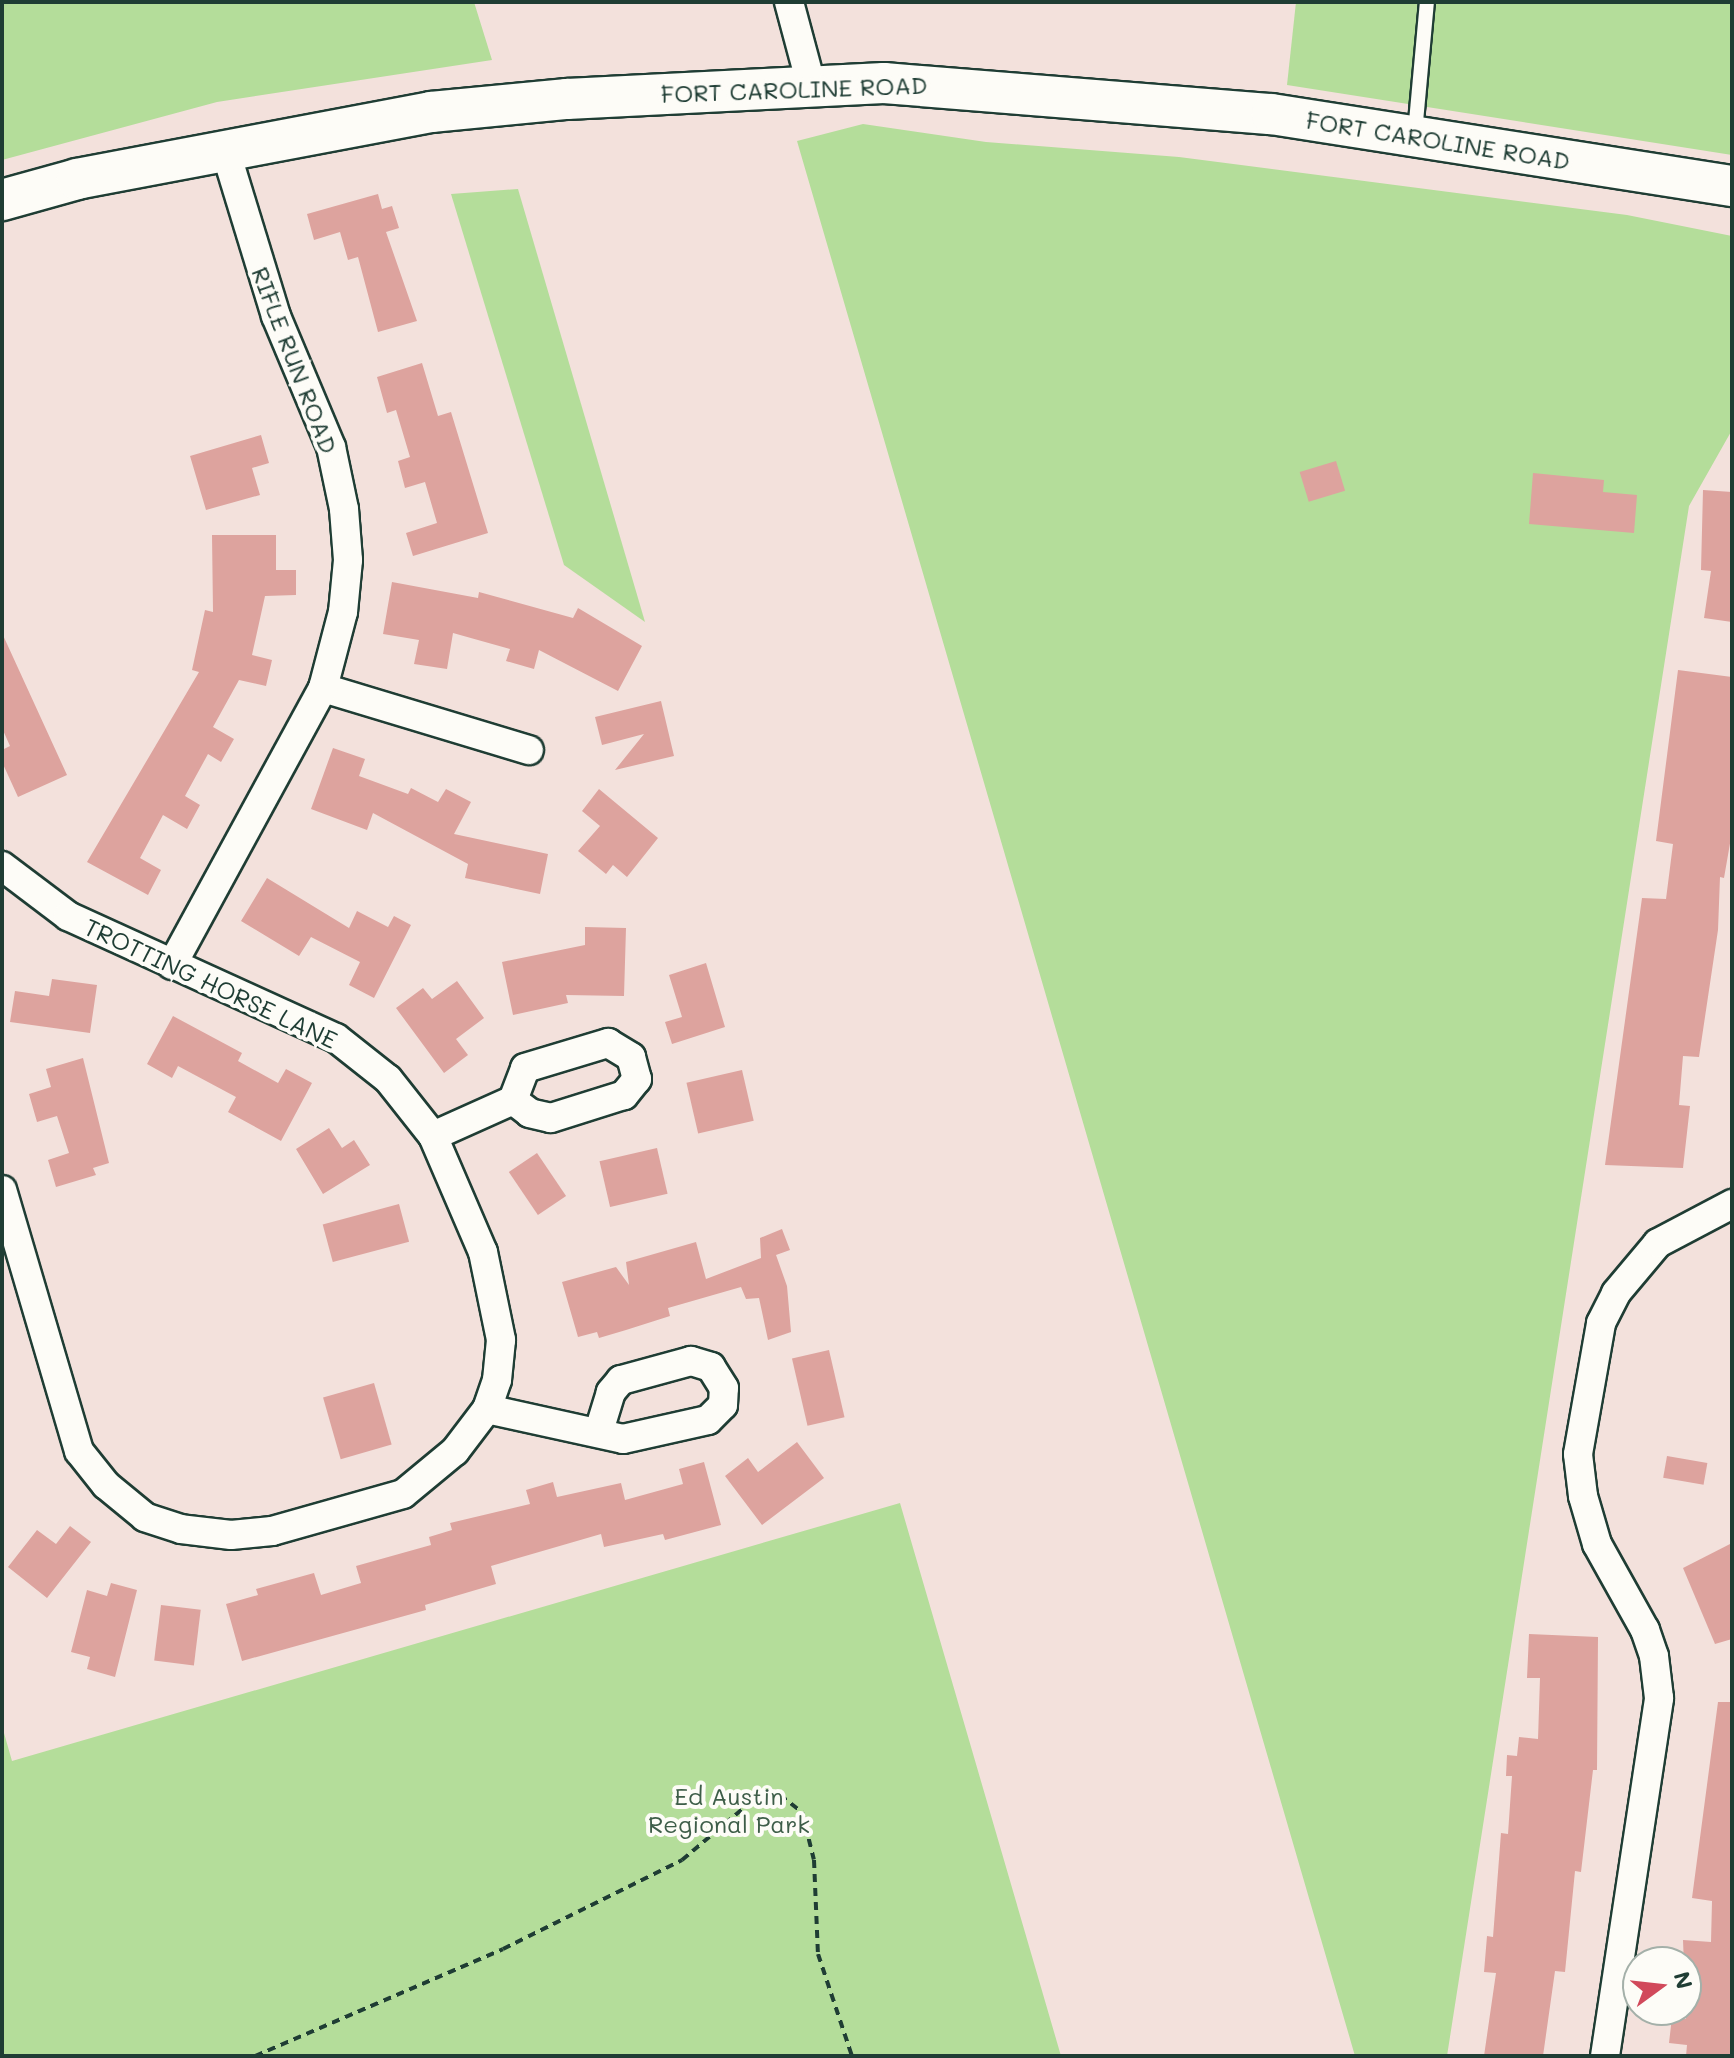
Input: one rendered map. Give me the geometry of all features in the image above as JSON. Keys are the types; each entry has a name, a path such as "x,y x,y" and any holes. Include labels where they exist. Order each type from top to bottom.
{"street":[{"path":"789,2 811,84"},
{"name":"FORT CAROLINE ROAD","path":"2,200 225,149 431,112 811,84 946,85 1272,114 1732,186"},
{"name":"RIFLE RUN ROAD","path":"172,965 323,688 343,612 348,560 344,509 331,447 276,316 225,149"},
{"path":"323,688 529,750"},
{"name":"TROTTING HORSE LANE","path":"5,879 68,916 336,1038 388,1079 433,1136 483,1252 496,1298 499,1367 487,1409"},
{"path":"433,1136 513,1100"},
{"path":"5,1199 79,1451 106,1485 145,1517 181,1529 231,1535 272,1531 403,1494 455,1451 487,1409 599,1431"},
{"path":"1605,2056 1659,1698 1654,1656 1645,1630 1597,1544 1583,1496 1578,1454 1601,1323 1616,1293 1658,1243 1732,1204"}],"lane":[{"path":"1415,136 1427,2"}],"path":[{"path":"255,2056 503,1949 682,1860 760,1794 780,1795 802,1812 814,1860 818,1954 852,2056"}],"green space":[{"path":"2,2 474,2 492,60 217,102 2,160"},
{"path":"1296,2 1732,2 1732,155 1287,85"},
{"path":"863,124 986,142 1179,157 1627,215 1732,236 1732,430 1689,506 1447,2056 1355,2056 797,141"},
{"path":"518,189 645,622 564,565 451,194"},
{"name":"Ed Austin Regional Park","path":"900,1503 1061,2056 2,2056 2,1726 12,1761"}],"building":[{"path":"378,194 382,209 392,206 399,228 386,232 417,321 378,332 358,257 348,260 340,232 314,240 307,214"},
{"path":"422,363 438,416 451,412 488,533 413,556 406,533 437,523 425,482 405,488 398,461 410,457 396,410 387,413 377,377"},
{"path":"261,435 269,463 252,468 260,495 206,510 190,456"},
{"path":"1336,461 1345,491 1309,502 1300,472"},
{"path":"1533,473 1604,480 1603,492 1637,495 1634,533 1529,524"},
{"path":"1703,490 1732,492 1732,622 1704,618 1711,571 1701,570"},
{"path":"212,535 276,535 276,570 296,570 296,595 265,596 252,655 272,660 266,686 239,680 213,727 234,739 221,762 208,754 185,796 200,805 187,829 163,815 140,858 161,870 148,895 87,862 199,672 192,670 205,610 213,612"},
{"path":"392,582 478,598 479,592 573,618 578,608 642,646 618,691 539,650 534,669 506,661 510,649 453,633 447,669 414,664 419,640 383,634"},
{"path":"2,633 67,775 18,797 2,762 2,750 10,746 2,728"},
{"path":"1678,670 1732,677 1732,832 1724,878 1720,877 1718,930 1699,1057 1683,1056 1679,1105 1690,1106 1683,1168 1605,1165 1642,898 1666,899 1673,844 1656,841"},
{"path":"661,701 674,756 615,770 644,734 602,745 595,717"},
{"path":"333,748 365,759 359,776 408,794 411,788 438,802 446,789 471,802 454,834 548,854 540,894 465,878 468,864 373,813 367,830 311,809"},
{"path":"599,789 658,838 627,877 613,865 606,874 578,851 600,826 582,811"},
{"path":"267,878 349,928 357,911 388,927 394,916 411,925 374,998 349,985 360,962 311,937 299,956 241,921"},
{"path":"585,927 626,928 624,996 566,995 568,1003 513,1015 502,962 585,945"},
{"path":"706,963 725,1027 672,1044 665,1022 682,1017 669,975"},
{"path":"52,979 97,985 90,1033 10,1022 15,991 49,996"},
{"path":"457,981 484,1018 456,1039 468,1055 444,1073 396,1008 423,988 432,999"},
{"path":"173,1016 242,1053 238,1061 278,1083 286,1069 312,1083 281,1141 228,1112 236,1097 178,1066 172,1078 147,1064"},
{"path":"83,1058 109,1163 93,1168 96,1175 56,1187 48,1160 69,1153 57,1116 37,1122 29,1094 51,1087 46,1069"},
{"path":"742,1070 754,1121 698,1133 686,1083"},
{"path":"329,1128 342,1148 354,1140 370,1165 323,1194 296,1149"},
{"path":"657,1148 668,1194 610,1207 600,1161"},
{"path":"537,1153 566,1196 538,1215 509,1172"},
{"path":"399,1204 409,1242 333,1262 323,1224"},
{"path":"782,1229 790,1250 776,1255 787,1286 791,1332 768,1340 759,1298 746,1299 741,1287 668,1308 670,1316 626,1330 599,1338 597,1332 578,1337 562,1282 616,1267 629,1285 626,1262 696,1242 706,1279 761,1258 760,1238"},
{"path":"829,1350 845,1417 807,1426 792,1359"},
{"path":"374,1383 392,1445 341,1459 323,1398"},
{"path":"797,1442 824,1478 762,1525 725,1476 748,1458 758,1472"},
{"path":"1667,1456 1707,1463 1704,1485 1663,1478"},
{"path":"704,1462 721,1525 665,1540 663,1534 604,1547 601,1534 491,1566 496,1584 425,1605 426,1610 242,1661 226,1604 258,1595 256,1589 314,1573 321,1595 361,1583 356,1566 431,1545 429,1537 452,1530 450,1523 530,1504 526,1490 553,1482 557,1497 621,1483 625,1500 683,1484 679,1469"},
{"path":"70,1526 91,1542 47,1598 8,1567 37,1530 56,1544"},
{"path":"1732,1543 1732,1639 1715,1644 1683,1568"},
{"path":"111,1583 137,1590 115,1677 87,1669 90,1657 71,1652 87,1590 107,1596"},
{"path":"161,1605 201,1610 194,1665 154,1661"},
{"path":"1529,1634 1598,1637 1597,1770 1593,1770 1581,1872 1575,1871 1565,1972 1555,1971 1543,2056 1484,2056 1496,1973 1484,1972 1487,1936 1493,1937 1501,1833 1508,1834 1512,1776 1506,1776 1507,1755 1517,1756 1519,1737 1538,1739 1540,1678 1527,1678"},
{"path":"1718,1702 1732,1702 1732,2056 1686,2056 1687,2045 1669,2043 1671,2026 1702,2026 1702,1946 1683,1946 1683,1940 1711,1942 1712,1901 1692,1898"}]}
